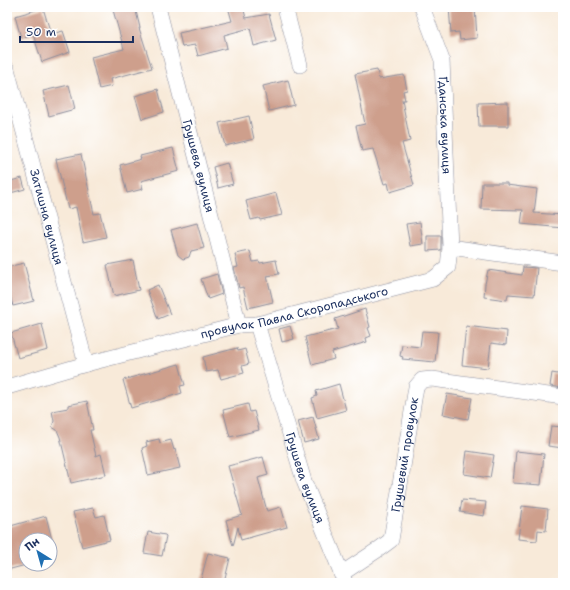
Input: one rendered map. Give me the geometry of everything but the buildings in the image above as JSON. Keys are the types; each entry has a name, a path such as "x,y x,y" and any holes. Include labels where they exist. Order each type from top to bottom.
{"street":[{"name":"Грушева вулиця","path":"158,7 239,325"},
{"path":"285,7 300,65"},
{"name":"Ґданська вулиця","path":"422,7 442,60 450,247"},
{"name":"Затишна вулиця","path":"7,69 86,364"},
{"name":"провулок Павла Скоропадського","path":"7,387 86,364 239,325 257,324 433,279 448,267 450,247"},
{"path":"450,247 563,263"},
{"name":"Грушева вулиця","path":"257,324 304,481 343,579"},
{"name":"Грушевий провулок","path":"343,579 391,540 416,387 422,380 432,379 563,397"}]}
